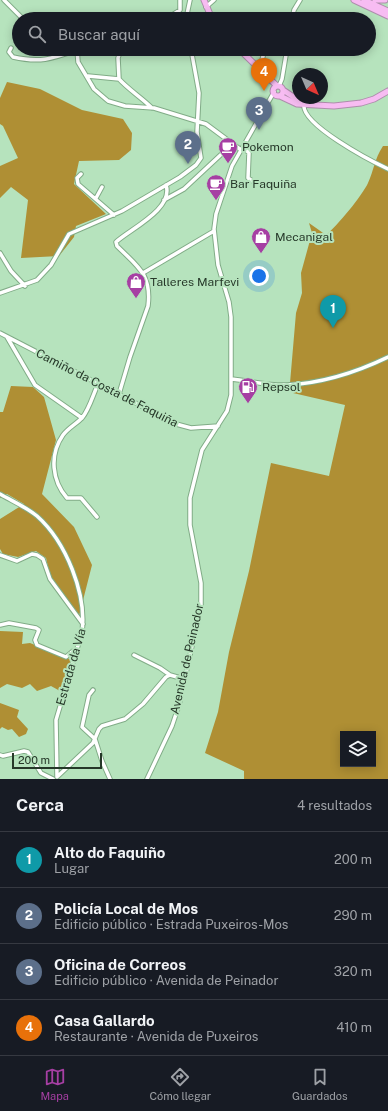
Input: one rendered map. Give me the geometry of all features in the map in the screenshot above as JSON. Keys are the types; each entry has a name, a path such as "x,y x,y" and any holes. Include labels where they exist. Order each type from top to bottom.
{"highway":[{"path":"204,0 208,12"},
{"path":"354,0 388,16"},
{"path":"364,0 388,11"},
{"path":"375,0 386,0"},
{"path":"246,56 268,77 278,91 292,101"},
{"path":"304,104 320,106 362,103 374,99 388,91"}],"street":[{"path":"4,0 16,12"},
{"path":"177,12 180,10 180,0"},
{"path":"187,12 190,0"},
{"path":"206,7 214,0"},
{"path":"294,12 300,0"},
{"path":"11,48 9,52 12,56"},
{"path":"12,56 33,61 52,59 60,56"},
{"path":"78,56 78,62 88,76 94,89 115,105 152,108 198,122 212,128 235,147"},
{"path":"119,56 119,79 128,89 142,98 152,108"},
{"path":"0,293 33,283 42,276 69,234 114,215 191,170 199,162 201,154 198,140 198,84 192,56"},
{"path":"262,60 263,56"},
{"name":"Avenida de Peinador","path":"146,779 172,726 201,605 201,583 190,525 190,498 202,450 227,411 231,395 231,317 229,302 218,265 214,232 216,214 232,166 259,119 278,91 282,80 286,56"},
{"path":"88,76 119,79"},
{"path":"304,104 304,111 308,117 329,134 367,160 388,169"},
{"path":"163,201 184,189 228,148 235,147 242,148 248,153 248,178 254,182 273,187"},
{"path":"81,174 77,178 78,184 114,215"},
{"path":"119,394 148,306 149,297 146,276 117,246 116,242 153,217 167,193 166,185"},
{"path":"96,198 102,187"},
{"path":"143,273 214,232"},
{"path":"0,253 11,271 25,286"},
{"name":"Camiño da Costa de Faquiña","path":"0,333 181,426 191,428 218,426"},
{"path":"6,336 35,385 82,418"},
{"path":"232,379 286,385 350,374 388,357"},
{"path":"97,517 80,498 67,498 58,486 55,478 54,460 60,440 64,434 82,418 98,384"},
{"name":"Estrada da Vía","path":"0,494 36,515 54,534 64,552 81,598 83,624 56,720 56,778"},
{"path":"0,555 17,561 32,554 40,556 45,562 50,579 83,624"},
{"path":"0,625 9,623 36,628 39,630 34,640 38,645 66,657 73,651 76,651"},
{"path":"134,655 160,668 170,675 184,679"},
{"path":"56,778 95,739 102,726 125,720 143,704 166,677 170,675"},
{"path":"92,690 89,695 82,727 95,739 110,779"},
{"path":"0,756 24,751 28,752 41,773 62,779"}],"shaded area":[{"path":"7,82 40,89 82,110 123,119 132,133 131,150 119,160 79,161 74,184 106,214 76,226 74,237 59,256 21,258 28,200 11,187 0,198 0,166 18,158 3,126 0,124 0,98"},
{"path":"383,146 388,146 388,779 244,779 244,771 205,753 218,712 229,652 249,571 271,463 329,476 345,405 293,393 290,383 296,313 302,293 301,273 312,233 309,223 326,235 331,231 365,189"},
{"path":"11,386 33,387 44,397 56,440 42,494 74,527 92,565 79,616 51,580 46,558 36,551 18,557 3,554 0,549 0,519 24,504 7,494 0,498 0,412 3,412"},
{"path":"0,631 23,632 22,644 30,643 72,660 60,691 51,686 37,691 30,684 22,688 7,684 0,688"},
{"path":"0,703 19,710 17,717 28,729 26,734 19,737 12,729 8,730 2,727 0,729"}],"place":[{"name":"Casa Gallardo","path":"264,91"},
{"name":"Oficina de Correos","path":"259,130"},
{"name":"Policía Local de Mos","path":"188,164"},
{"name":"Pokemon","path":"228,164"},
{"name":"Bar Faquiña","path":"216,201"},
{"name":"Mecanigal","path":"261,254"},
{"name":"Talleres Marfevi","path":"136,299"},
{"name":"Alto do Faquiño","path":"333,328"},
{"name":"Repsol","path":"248,404"}]}
